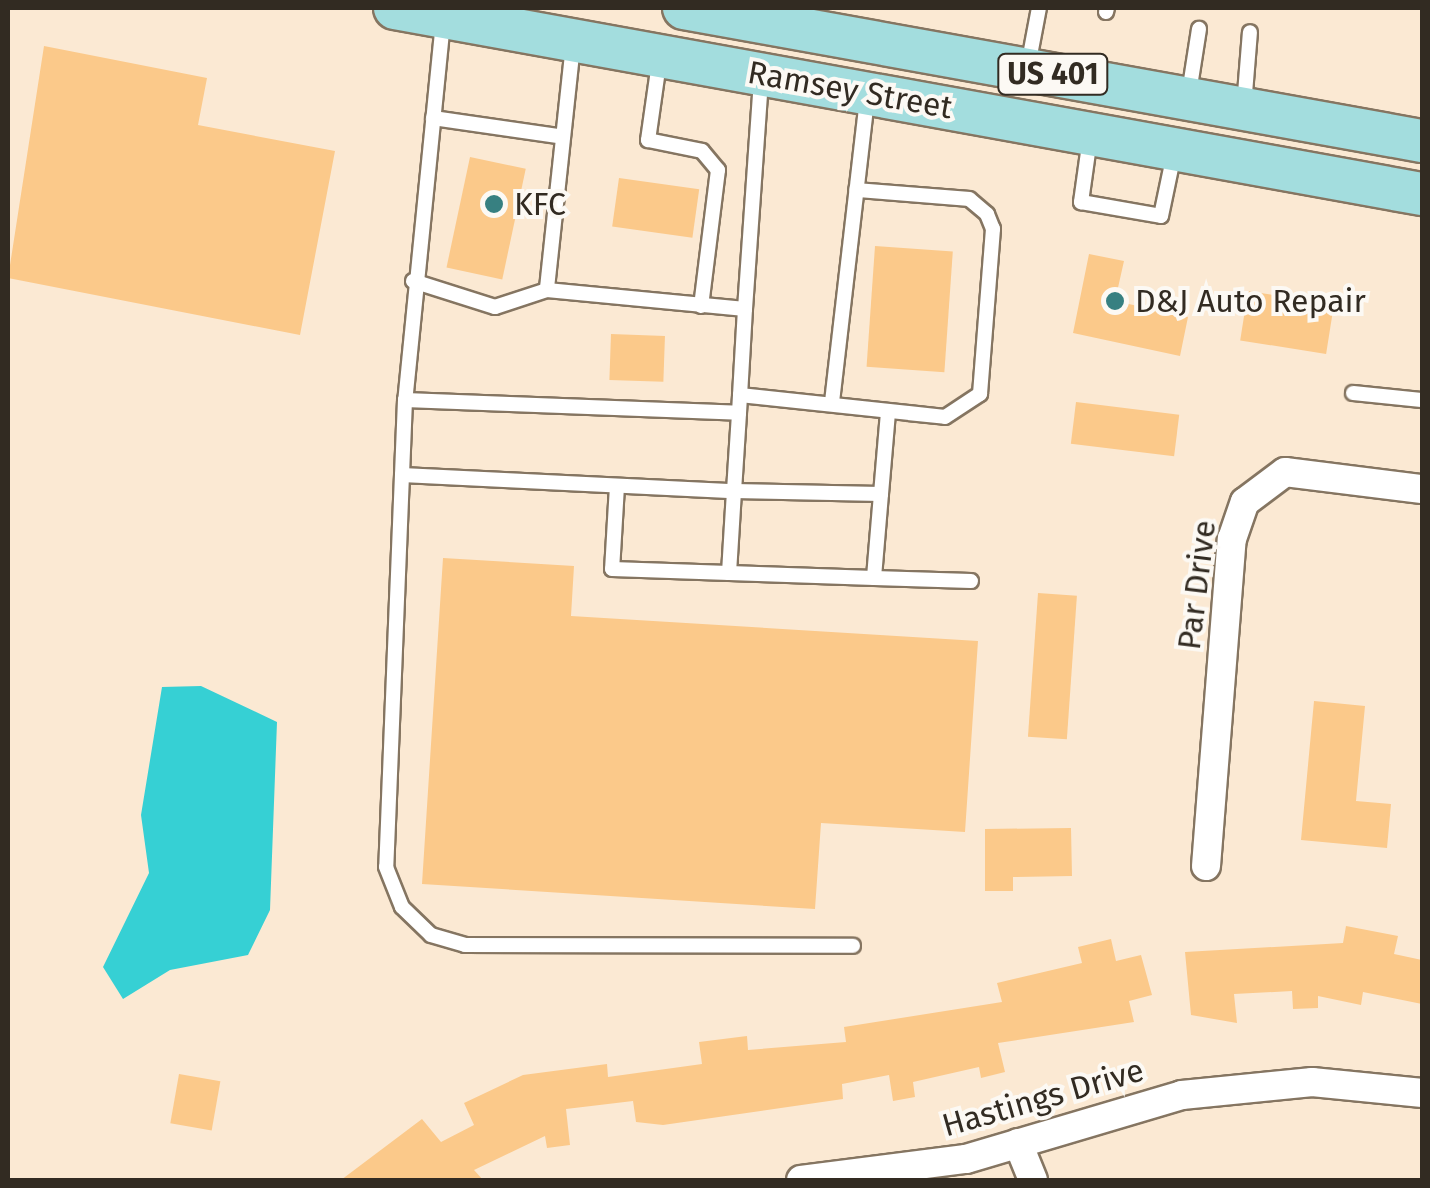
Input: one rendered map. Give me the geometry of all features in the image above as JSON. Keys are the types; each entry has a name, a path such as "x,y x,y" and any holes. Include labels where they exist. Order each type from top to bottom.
{"main road":[{"name":"Ramsey Street","path":"395,8 1422,194"},
{"name":"Ramsey Street","path":"684,8 790,17 1027,70 1422,141"}],"street":[{"name":"Par Drive","path":"1206,866 1232,539 1245,502 1285,472 1422,489"},
{"name":"Hastings Drive","path":"801,1180 901,1171 1018,1143 1182,1095 1312,1082 1422,1093"},
{"path":"1018,1143 1032,1180"}],"lane":[{"path":"1027,70 1038,8"},
{"path":"444,16 413,281 404,400 386,867 402,907 431,935 466,945 853,946"},
{"path":"1188,99 1200,29"},
{"path":"1244,109 1250,32"},
{"path":"547,290 558,136 574,40"},
{"path":"660,57 648,140 702,151 718,170 701,306"},
{"path":"729,573 762,74"},
{"path":"832,402 868,93"},
{"path":"432,118 558,136"},
{"path":"1091,134 1081,202 1161,216 1175,149"},
{"path":"740,395 945,417 980,394 993,230 969,200 856,190"},
{"path":"413,281 495,307 547,290 746,309"},
{"path":"1353,393 1422,400"},
{"path":"404,400 739,413"},
{"path":"874,578 888,413"},
{"path":"402,475 881,494"},
{"path":"617,486 612,569 970,581"}],"water":[{"path":"201,686 277,722 270,910 248,955 170,970 123,999 103,967 149,873 141,815 162,687"}],"building":[{"path":"44,46 207,78 198,125 335,151 300,335 8,278"},
{"path":"470,157 526,169 502,279 447,268"},
{"path":"619,178 699,189 692,238 612,227"},
{"path":"875,246 953,251 944,372 867,367"},
{"path":"1089,254 1124,261 1115,301 1188,317 1180,356 1073,333"},
{"path":"1248,291 1334,305 1326,354 1240,340"},
{"path":"611,334 665,336 663,382 609,380"},
{"path":"1076,402 1179,415 1174,456 1071,444"},
{"path":"443,558 574,566 571,616 978,641 965,832 821,823 815,909 422,884"},
{"path":"1038,593 1077,596 1067,739 1028,737"},
{"path":"1314,701 1365,706 1356,801 1391,804 1387,848 1301,840"},
{"path":"1071,828 1072,876 1013,877 1013,891 985,891 985,829"},
{"path":"1346,926 1398,936 1394,954 1422,960 1422,1004 1363,992 1361,1005 1318,996 1318,1008 1293,1009 1292,991 1234,994 1237,1023 1191,1015 1185,952 1343,943"},
{"path":"1111,939 1116,961 1141,955 1152,995 1129,1001 1134,1022 998,1043 1005,1072 981,1078 979,1067 913,1082 915,1097 893,1101 889,1075 842,1084 843,1099 663,1125 636,1122 633,1101 566,1109 570,1145 547,1148 545,1136 474,1170 483,1180 341,1180 422,1119 441,1142 474,1125 464,1103 523,1075 607,1064 608,1077 702,1064 699,1042 747,1036 748,1050 846,1042 844,1027 1002,1002 997,983 1082,963 1078,947"},
{"path":"179,1074 220,1081 212,1131 170,1123"}],"place":[{"name":"KFC","path":"494,204"},
{"name":"D&J Auto Repair","path":"1115,301"}]}
